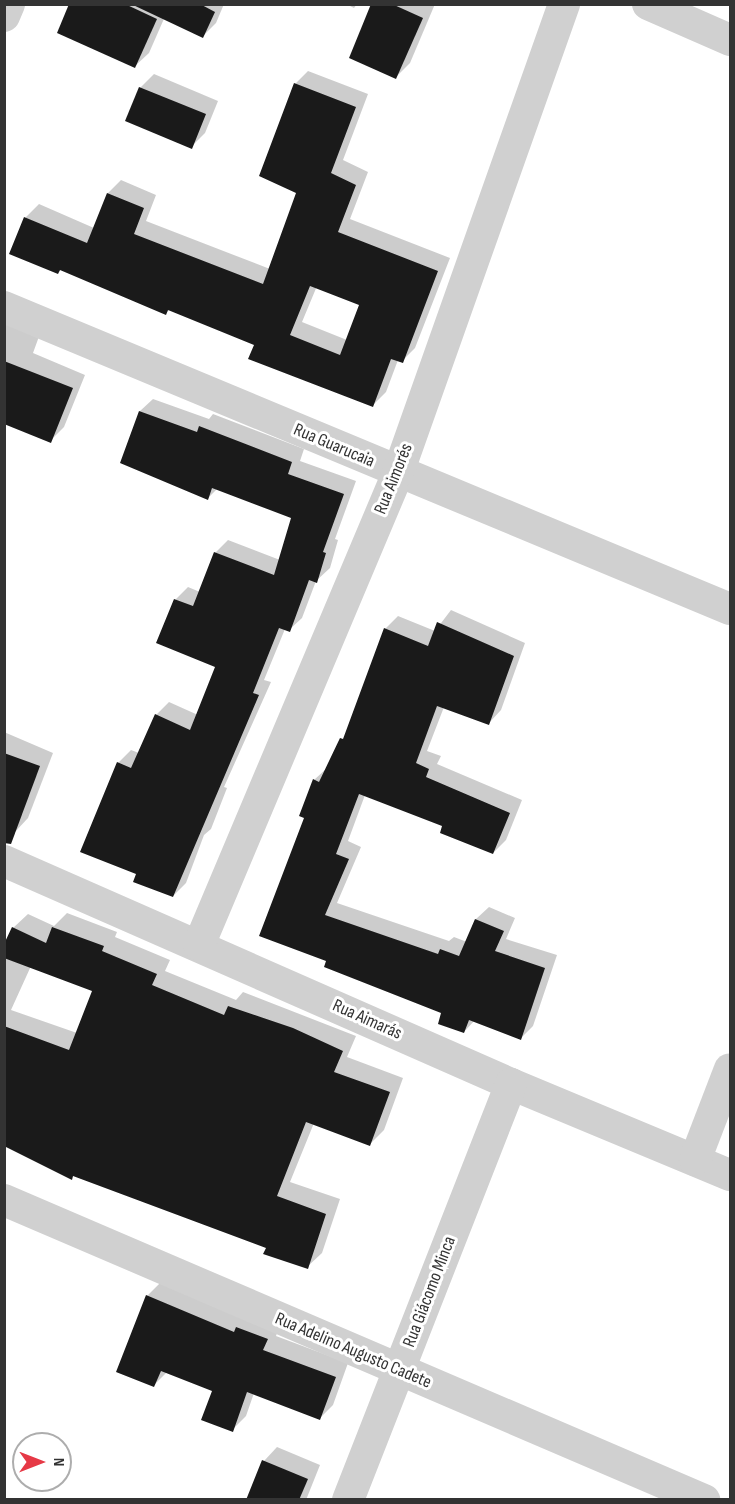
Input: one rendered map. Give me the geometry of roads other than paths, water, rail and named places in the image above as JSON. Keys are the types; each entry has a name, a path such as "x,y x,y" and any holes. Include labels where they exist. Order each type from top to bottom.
{"street":[{"path":"4,16 9,4"},
{"name":"Rua Aimorés","path":"199,945 398,473 564,4"},
{"path":"648,4 730,40"},
{"name":"Rua Guarucaia","path":"4,307 398,473 730,609"},
{"name":"Rua Aimarás","path":"4,861 511,1084 730,1175"},
{"path":"695,1160 730,1069"},
{"name":"Rua Giácomo Minca","path":"348,1500 511,1084"},
{"name":"Rua Adelino Augusto Cadete","path":"4,1200 704,1500"}]}
